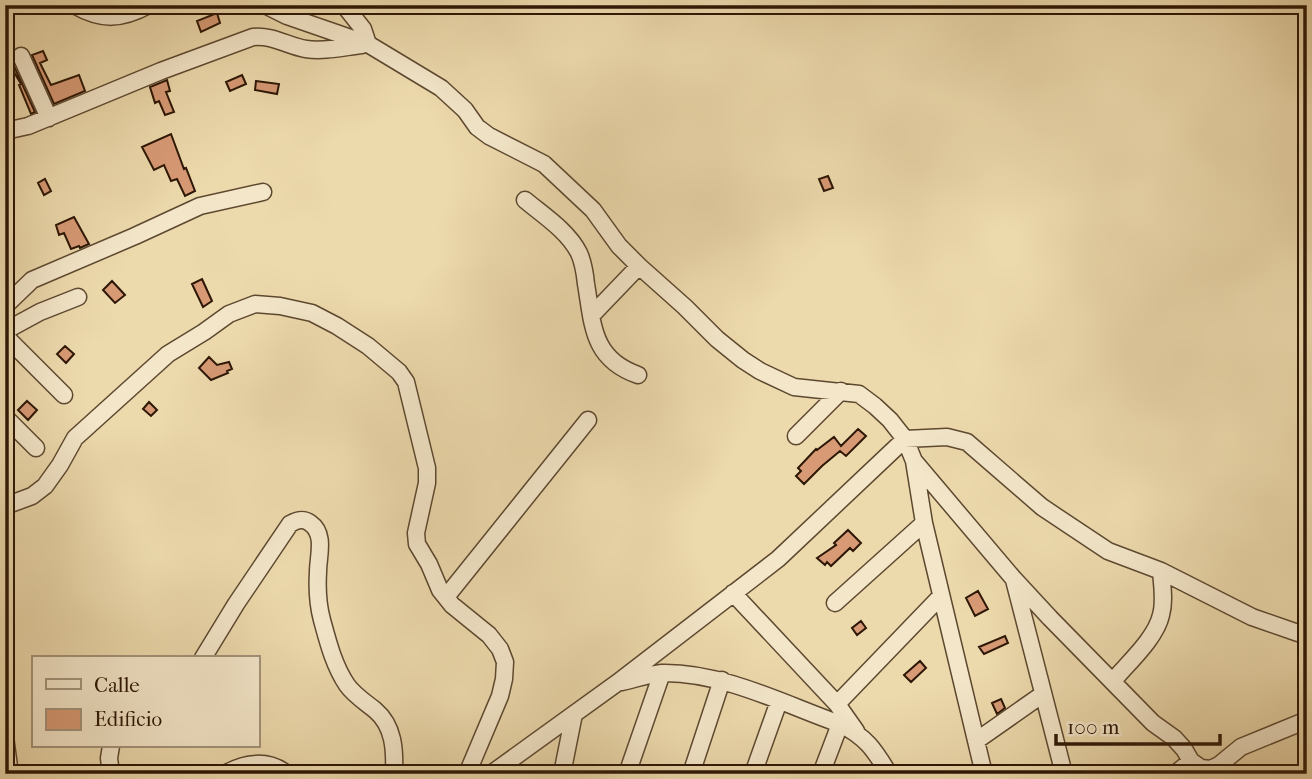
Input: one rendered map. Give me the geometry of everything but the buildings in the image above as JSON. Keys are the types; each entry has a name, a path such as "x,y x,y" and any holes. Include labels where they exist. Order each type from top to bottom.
{"street":[{"path":"74,5 108,18 123,16 149,5"},
{"path":"265,5 287,16 368,44 441,88 465,110 477,127 489,136 544,164 593,210 619,246 639,266 717,339 760,371 794,387 859,394 890,419 905,439 914,461 923,523 984,774"},
{"path":"344,5 362,29 368,44"},
{"path":"5,131 28,126 161,71 253,37 265,36 306,49 368,44"},
{"path":"21,56 49,118"},
{"path":"5,306 32,280 200,206 262,192"},
{"path":"525,200 552,222 579,254 594,333 610,360 627,372 638,375"},
{"path":"592,316 639,266"},
{"path":"64,395 5,333 40,312 78,297"},
{"path":"6,505 32,496 45,486 75,438 167,354 229,314 255,304 280,306 312,313 337,326 368,345 399,372 406,382 427,468 427,483 416,533 417,544 440,590 452,605 489,635 500,649 505,662 500,696 467,774"},
{"path":"796,436 841,391"},
{"path":"5,417 36,448"},
{"path":"446,597 588,420"},
{"path":"491,774 617,683 778,559 905,439 947,437 967,442 1042,507 1108,551 1161,571 1252,617 1307,634"},
{"path":"914,461 1013,578 1153,723 1179,743 1191,761 1202,768 1211,769 1241,747 1307,720"},
{"path":"204,656 290,524 297,520 312,524 318,531 320,541 318,599 331,651 348,687 385,720 395,751 394,774"},
{"path":"835,603 923,523"},
{"path":"1113,681 1155,632 1161,616 1163,597 1161,571"},
{"path":"1013,578 1064,774"},
{"path":"733,593 837,704 875,752 888,774"},
{"path":"837,704 941,596"},
{"path":"5,623 5,630"},
{"path":"617,683 662,673 722,680 858,733"},
{"path":"627,774 662,673"},
{"path":"691,774 722,680"},
{"path":"976,741 1043,694"},
{"path":"753,774 779,701"},
{"path":"562,774 575,714"},
{"path":"821,774 840,724"},
{"path":"5,737 9,774"},
{"path":"1175,774 1191,761"},
{"path":"225,774 246,765 261,763 274,765 287,774"}]}
